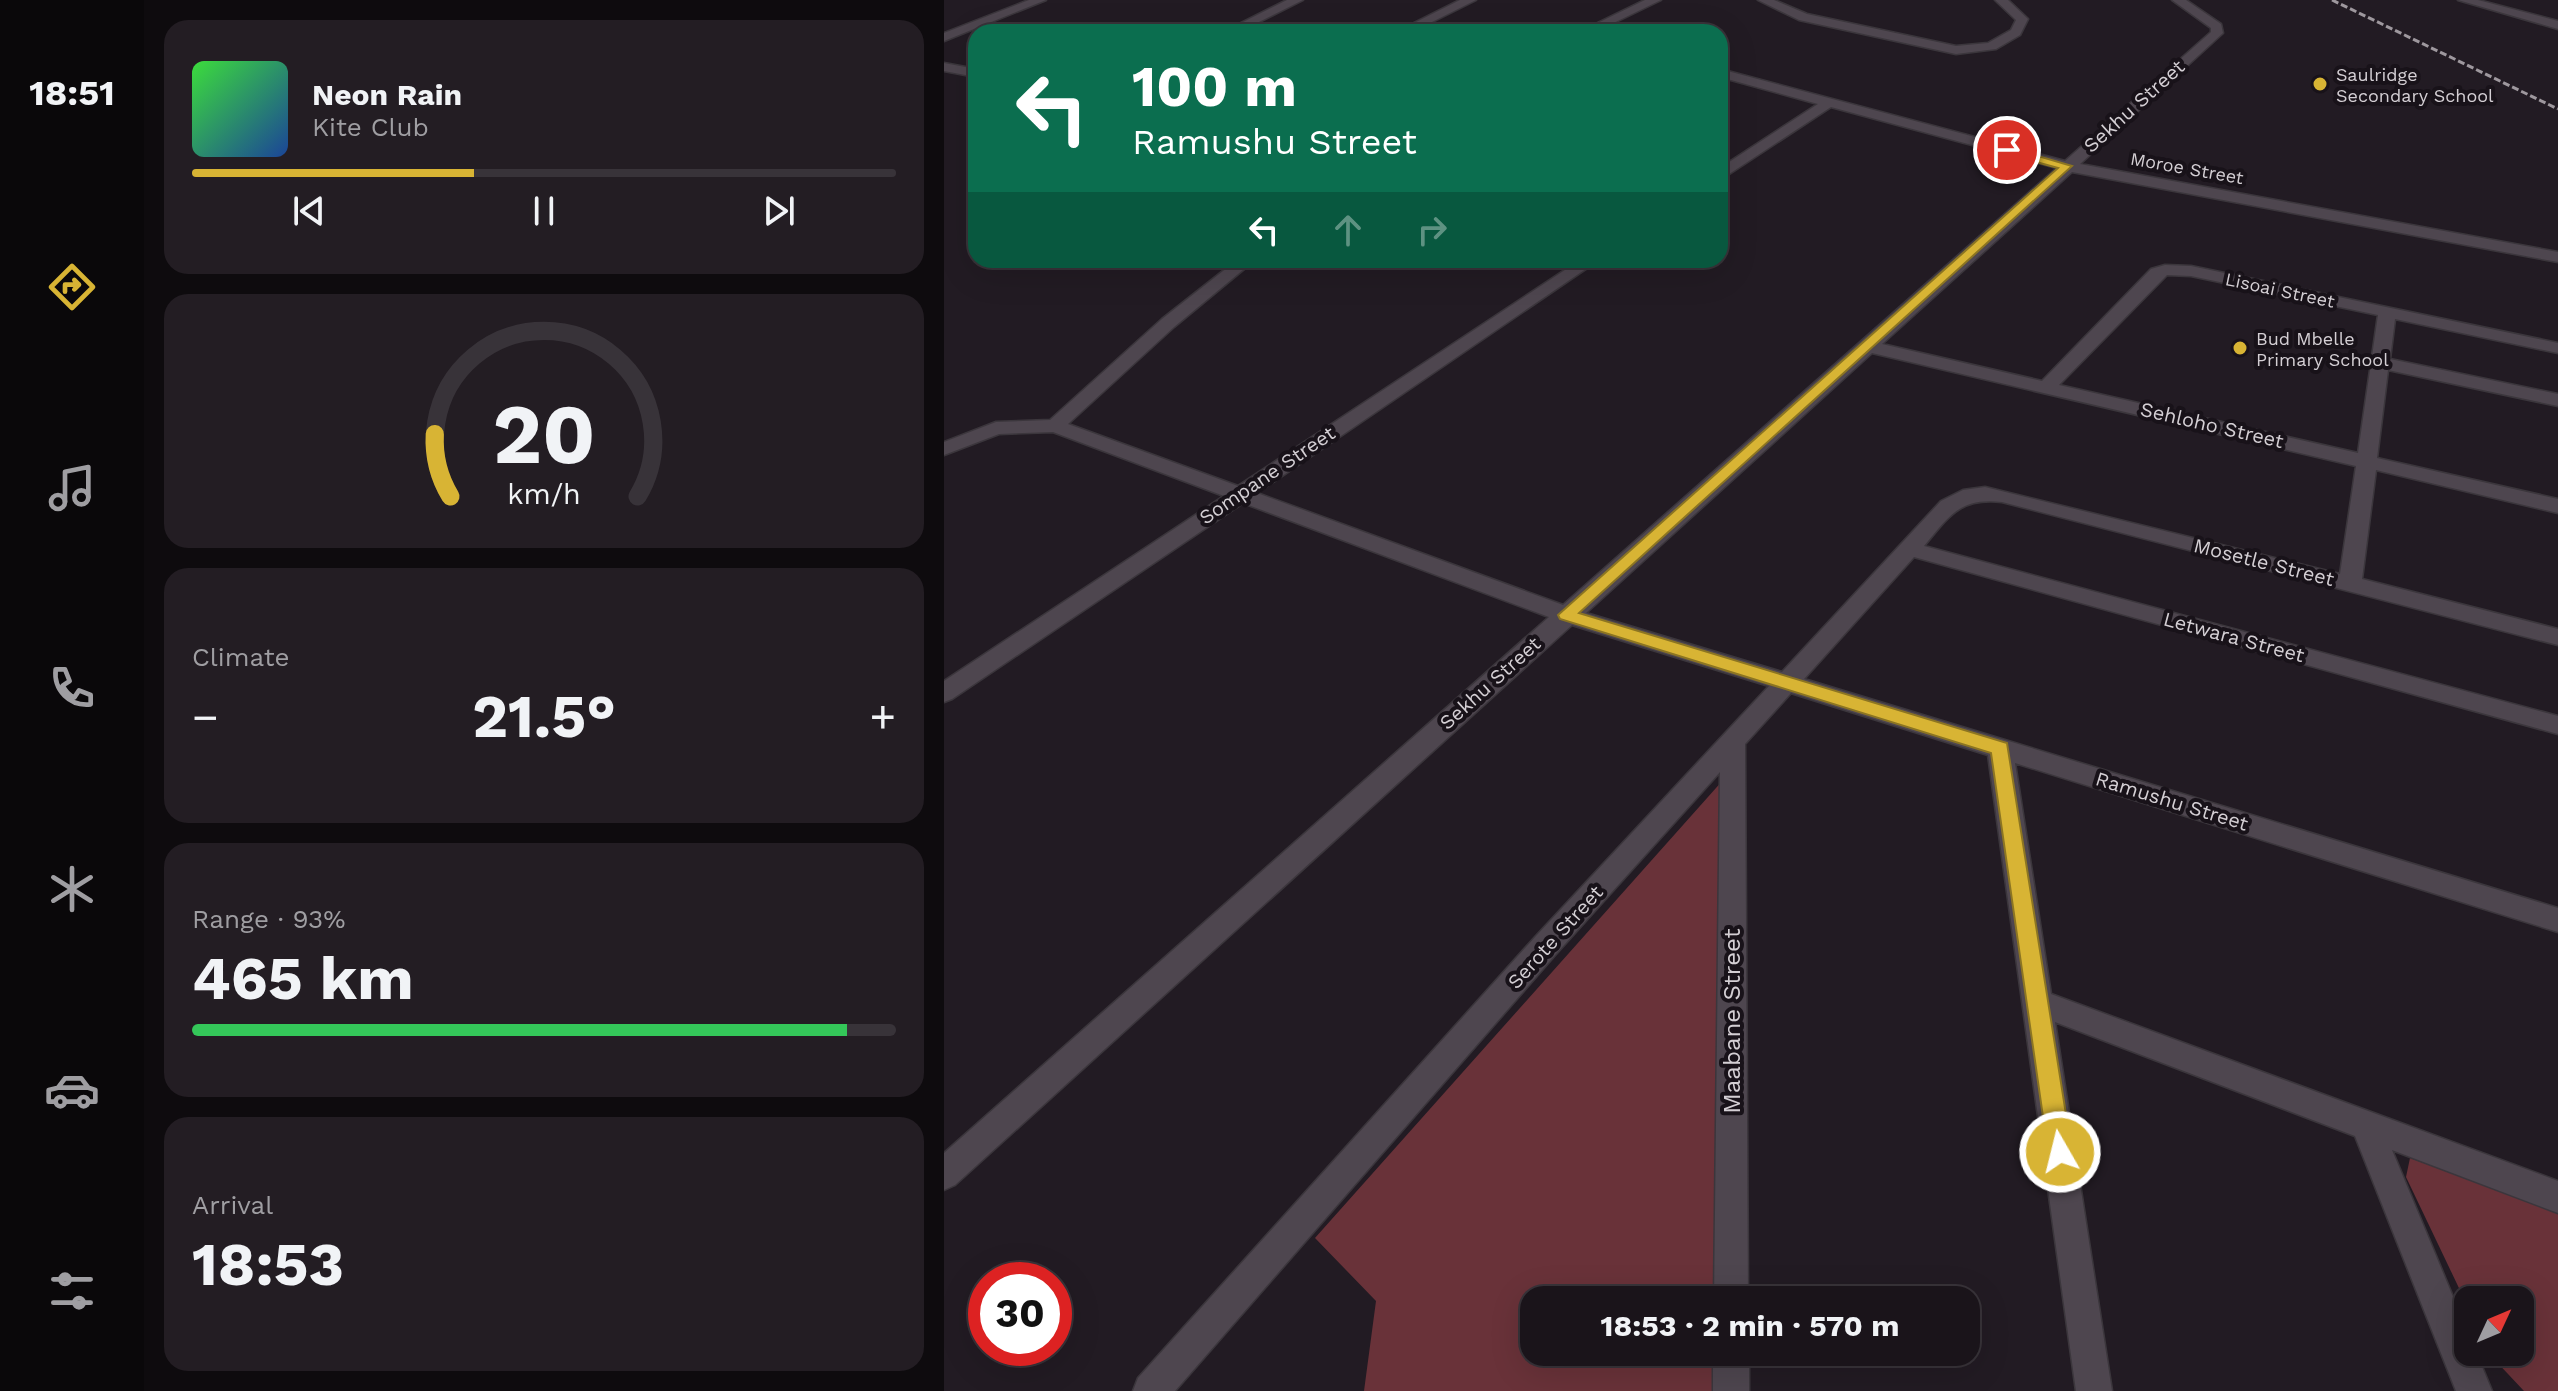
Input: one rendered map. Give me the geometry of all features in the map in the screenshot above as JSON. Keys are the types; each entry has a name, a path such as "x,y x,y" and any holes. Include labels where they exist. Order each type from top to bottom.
{"street":[{"path":"978,24 1040,0"},
{"path":"1246,24 1297,0"},
{"path":"1419,24 1470,0"},
{"path":"1602,24 1653,0"},
{"path":"1764,0 1803,17 1956,50 1991,46 2016,32 2022,19 2001,0"},
{"name":"Sekhu Street","path":"944,1174 2217,33 2217,27 2211,21 2178,0"},
{"path":"2464,0 2558,25"},
{"path":"944,37 968,28"},
{"path":"944,67 968,72"},
{"name":"Moroe Street","path":"1728,75 2066,166 2558,257"},
{"path":"1728,170 1830,102"},
{"path":"944,449 996,428 1055,426 1168,323 1237,268"},
{"name":"Sompane Street","path":"944,693 1579,268"},
{"name":"Lisoai Street","path":"2047,387 2143,284 2165,270 2191,271 2558,348"},
{"path":"2350,584 2387,313"},
{"name":"Sehloho Street","path":"1866,346 2558,506"},
{"path":"2382,363 2558,400"},
{"name":"Ramushu Street","path":"1055,426 1566,615 2558,920"},
{"name":"Mosetle Street","path":"1969,493 2002,495 2558,637"},
{"name":"Serote Street","path":"1151,1391 1546,945 1909,549 1955,500 1969,493"},
{"name":"Letwara Street","path":"1909,549 2558,725"},
{"name":"Maabane Street","path":"1731,1286 1733,742"},
{"path":"2000,748 2094,1391"},
{"path":"2039,1003 2558,1197"},
{"path":"2367,1127 2474,1391"},
{"path":"1731,1366 1731,1391"}],"shaded area":[{"path":"1724,779 1714,1286 1520,1286 1520,1366 1713,1366 1712,1391 1364,1391 1376,1301 1315,1238"},
{"path":"2410,1158 2558,1212 2558,1391 2524,1391 2500,1366 2534,1366 2534,1286 2458,1286 2406,1177"}],"railway":[{"path":"2332,0 2558,109"}],"place":[{"name":"Saulridge Secondary School","path":"2320,84"},
{"name":"Bud Mbelle Primary School","path":"2240,348"}],"route":[{"path":"2007,150 2066,166 1566,615 2000,748 2060,1152"}]}
